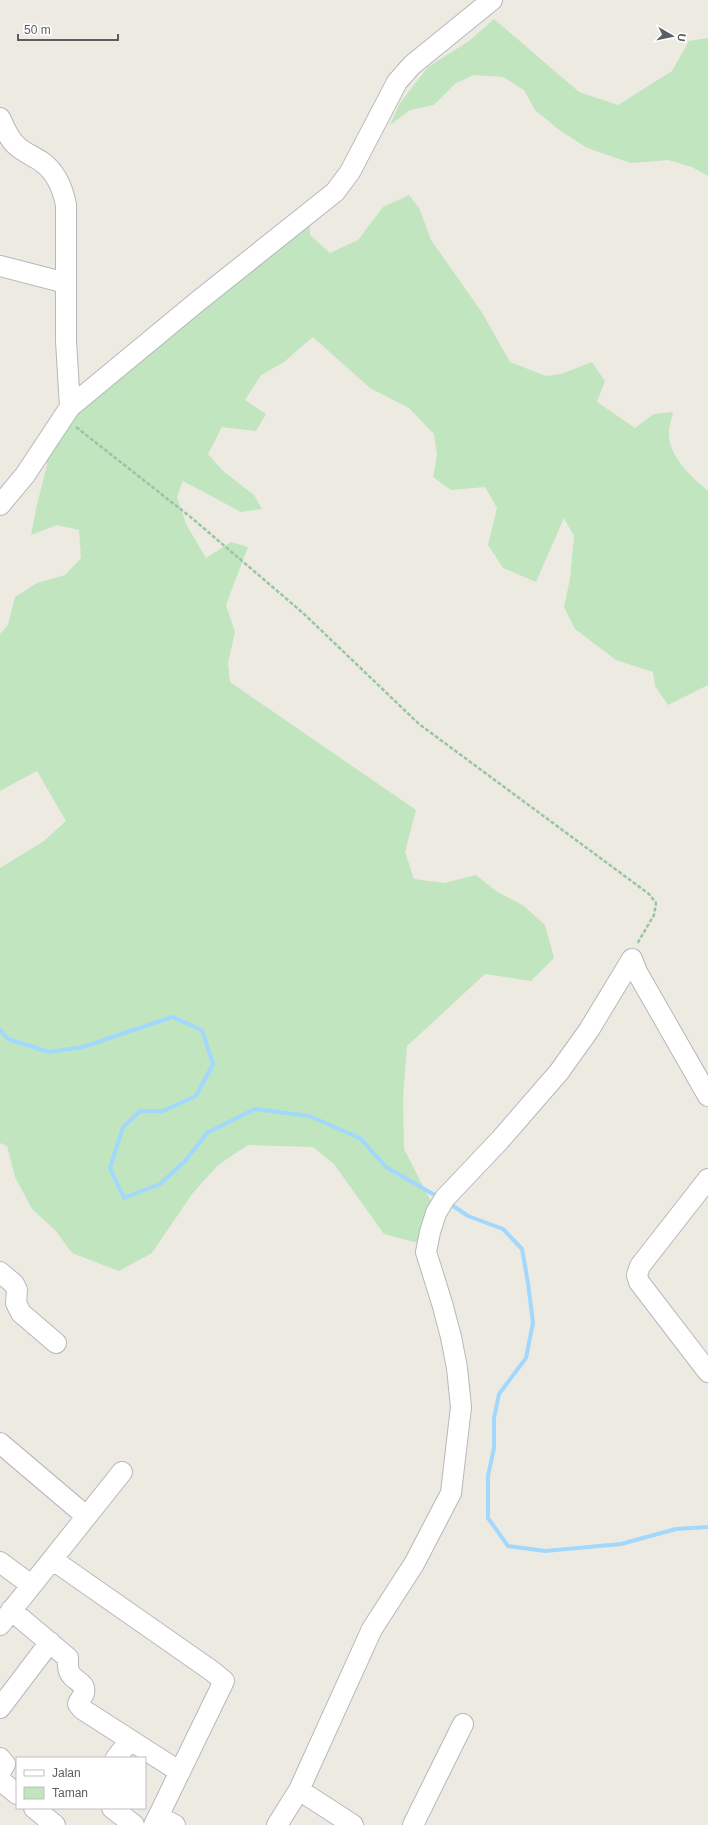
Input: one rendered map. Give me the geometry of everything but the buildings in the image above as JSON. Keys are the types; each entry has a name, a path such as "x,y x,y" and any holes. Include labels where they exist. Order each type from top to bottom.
{"street":[{"path":"0,505 25,475 66,413 197,302 277,240 335,192 350,172 397,82 412,65 492,0"},
{"path":"0,118 9,137 18,147 44,163 61,185 66,205 66,413"},
{"path":"0,266 66,283"},
{"path":"632,959 637,972 708,1096"},
{"path":"277,1825 299,1790 372,1629 414,1564 451,1493 461,1407 459,1384 449,1330 426,1252 432,1224 445,1198 500,1140 559,1072 589,1030 632,959"},
{"path":"708,1179 640,1266 637,1275 639,1282 665,1318 708,1372"},
{"path":"0,1272 14,1284 17,1290 16,1303 21,1313 56,1343"},
{"path":"0,1443 86,1516"},
{"path":"122,1472 6,1618 50,1642 68,1658 68,1670 71,1676 83,1685 84,1694 78,1703 79,1706 180,1772"},
{"path":"53,1560 223,1680 224,1684 180,1772 163,1822"},
{"path":"0,1562 31,1585"},
{"path":"0,1708 50,1642"},
{"path":"413,1825 463,1724"},
{"path":"117,1757 130,1740"},
{"path":"0,1758 5,1764 0,1773"},
{"path":"0,1780 16,1793"},
{"path":"299,1790 353,1825"},
{"path":"35,1809 55,1825"},
{"path":"113,1809 134,1825"}],"path":[{"path":"66,413 84,433 193,519 303,612 419,724 649,894 656,903 654,915 636,946 632,959"}],"green space":[{"path":"494,19 579,92 618,105 672,71 689,41 708,38 708,176 692,167 668,160 631,163 587,148 558,129 535,110 524,90 503,77 474,75 456,83 434,105 410,110 390,125 400,103 428,67 469,41"},
{"path":"409,195 419,208 431,240 481,311 510,362 546,376 561,374 592,362 605,381 597,402 635,428 654,414 673,412 669,433 674,452 683,467 708,491 708,685 668,705 655,686 653,672 616,660 575,629 564,607 570,579 574,536 564,518 536,582 503,568 488,545 497,508 485,487 451,490 433,477 437,455 434,434 409,408 370,388 313,337 284,362 261,375 245,400 266,414 256,431 222,427 208,454 223,471 254,495 262,509 241,512 183,481 177,497 186,524 206,558 231,542 248,547 226,605 235,632 228,663 230,682 416,810 405,852 414,879 444,883 476,875 496,891 524,906 545,925 554,958 531,981 485,974 407,1046 403,1099 404,1149 441,1221 418,1243 384,1234 334,1164 313,1147 248,1145 218,1165 192,1194 152,1253 119,1271 72,1253 56,1231 32,1209 15,1177 7,1146 0,1143 0,868 44,841 66,821 37,771 0,791 0,634 8,625 15,597 37,583 65,575 81,558 79,530 57,525 31,535 47,465 43,449 58,426 309,215 310,235 330,253 358,240 383,207"}],"waterway":[{"path":"0,1030 8,1039 49,1052 83,1047 172,1017 202,1030 213,1064 196,1096 163,1111 140,1111 123,1127 110,1168 124,1198 160,1184 186,1160 207,1133 255,1109 309,1116 360,1138 386,1167 440,1198"},
{"path":"449,1203 468,1216 503,1229 522,1249 528,1283 533,1323 526,1358 499,1394 494,1418 494,1448 488,1476 488,1518 508,1546 545,1551 621,1544 676,1529 708,1527"}]}
